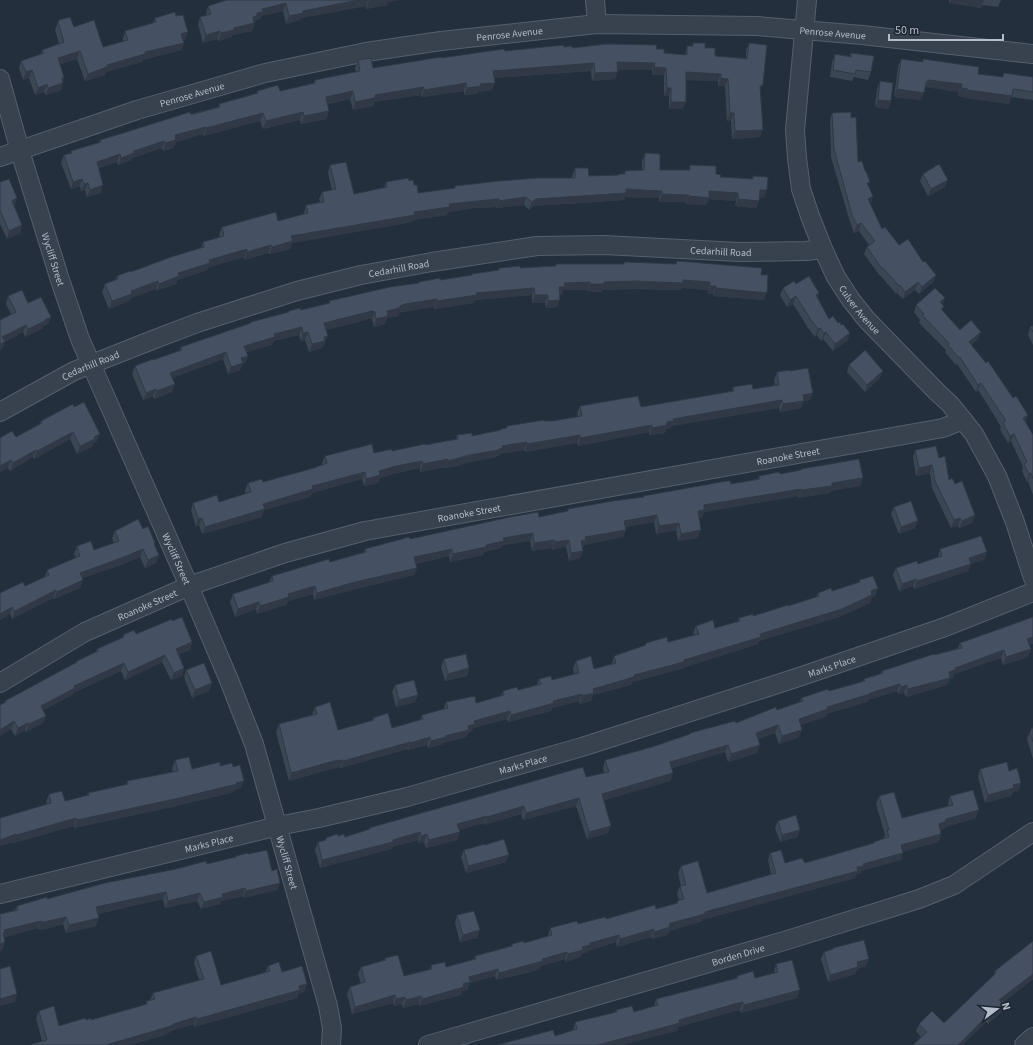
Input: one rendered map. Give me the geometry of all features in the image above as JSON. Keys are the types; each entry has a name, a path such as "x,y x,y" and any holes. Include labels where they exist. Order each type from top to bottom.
{"street":[{"path":"595,0 597,24"},
{"name":"Culver Avenue","path":"806,0 795,130 801,189 823,249 836,277 851,300 872,325 950,404 974,434 997,476 1015,522 1033,578"},
{"name":"Penrose Avenue","path":"0,157 137,110 265,74 366,52 441,41 597,24 757,26 862,35 1033,54"},
{"name":"Wycliff Street","path":"0,79 20,150 60,280 80,339 189,586 229,680 254,744 328,1006 332,1028 331,1045"},
{"name":"Cedarhill Road","path":"0,412 74,371 197,323 297,291 361,275 432,262 537,246 604,245 739,252 806,251 823,249"},
{"name":"Roanoke Street","path":"0,683 85,632 189,586 278,555 365,531 943,428 963,420"},
{"name":"Marks Place","path":"0,894 278,826 407,797 582,747 799,677 923,635 1033,592"},
{"name":"Borden Drive","path":"428,1045 784,941 920,899 954,885 1033,832"},
{"path":"1024,1045 1033,1037"}],"building":[{"path":"227,0 358,0 303,11 303,13 289,16 286,3 262,9 263,12 257,13 257,16 253,17 254,23 234,28 234,30 221,33 220,31 206,35 200,17 211,14 208,6"},
{"path":"175,12 176,16 183,15 188,32 181,34 184,43 145,52 145,54 107,65 107,67 88,74 80,51 58,58 64,77 62,78 63,83 48,88 47,84 38,88 32,70 26,72 21,61 44,53 42,50 64,42 58,22 59,20 70,17 74,27 94,20 103,47 128,40 125,31 156,22 155,18"},
{"path":"693,43 705,43 705,48 715,48 715,56 747,59 749,43 767,45 763,84 760,86 763,130 735,131 734,113 730,113 728,79 721,78 721,74 686,72 686,102 671,102 671,88 667,88 666,68 654,67 655,63 617,62 618,72 595,73 594,63 493,71 495,83 480,84 481,86 467,88 466,83 424,90 424,87 375,95 375,98 355,102 353,91 326,97 329,111 304,116 303,112 266,121 263,113 175,135 176,140 165,143 164,141 134,151 134,153 121,158 120,154 97,162 103,185 90,190 88,183 84,184 82,179 73,182 64,155 72,153 71,151 101,142 100,140 190,112 190,114 194,114 220,107 219,104 258,93 257,91 278,85 280,91 315,83 315,80 360,71 358,60 371,58 373,68 504,49 505,51 564,45 564,47 572,46 572,48 607,44 657,45 656,49 664,49 664,53 687,55 687,46 693,46"},
{"path":"851,53 874,56 871,72 856,70 855,74 833,70 835,54 851,57"},
{"path":"901,59 923,62 923,59 979,67 978,74 1003,77 1004,73 1033,77 1033,92 1013,89 1012,96 968,90 961,88 962,84 928,80 926,82 924,93 897,89"},
{"path":"880,81 893,83 891,101 878,100"},
{"path":"851,112 851,118 856,117 858,162 862,161 870,182 867,183 873,196 868,199 882,229 885,227 899,245 908,239 923,262 925,261 936,275 922,287 918,282 905,292 883,268 882,269 867,247 875,241 861,223 857,225 852,215 834,149 832,113"},
{"path":"645,153 660,154 660,170 690,170 690,165 716,166 716,174 721,175 720,177 753,179 753,176 768,177 767,190 760,190 759,201 738,199 738,193 709,191 709,198 689,195 662,194 662,191 626,189 626,193 536,199 532,202 526,197 499,201 499,199 449,204 450,207 414,212 415,215 291,236 293,241 272,247 271,245 247,252 247,249 209,260 210,263 178,273 179,276 159,284 158,281 131,291 132,294 112,301 105,284 118,279 117,276 130,271 131,272 171,257 204,247 203,242 224,236 222,227 276,212 278,221 308,213 306,205 324,202 322,192 336,189 330,165 346,162 354,194 387,187 386,182 408,178 409,181 413,180 414,185 417,185 418,193 455,188 455,186 499,181 538,178 575,178 575,168 588,168 589,176 625,174 625,171 644,170"},
{"path":"939,164 948,180 931,189 923,174"},
{"path":"9,179 17,198 12,201 22,225 9,231 0,210 0,182"},
{"path":"677,261 762,268 761,275 768,275 767,293 716,288 716,286 710,286 710,282 683,280 683,283 635,281 604,282 604,284 590,284 590,282 564,283 565,287 559,287 560,300 548,301 548,295 535,295 534,288 476,293 477,295 405,304 400,306 400,308 387,311 388,316 376,319 375,312 372,311 324,323 328,336 324,337 325,341 312,344 308,332 303,333 302,327 274,334 275,337 244,346 248,356 241,358 243,363 231,367 226,352 170,373 175,384 157,391 156,389 146,393 135,366 182,350 181,347 251,322 300,308 301,310 330,303 329,301 390,287 419,283 440,278 440,280 472,275 499,270 499,268 520,266 520,268 556,266 556,264 624,264 624,262 676,264"},
{"path":"809,276 819,293 816,295 829,319 833,316 838,323 840,322 841,325 843,324 850,333 835,344 826,332 824,333 820,328 818,329 796,296 790,300 783,288 794,281 796,284"},
{"path":"935,288 945,298 940,302 944,306 941,309 960,330 971,320 981,332 969,342 986,363 988,361 1013,398 1016,396 1028,415 1023,418 1033,435 1033,479 1031,473 1029,474 1024,464 1027,462 1014,434 1010,436 1003,423 1006,421 981,383 978,385 960,357 959,358 948,345 949,343 922,315 924,314 916,305"},
{"path":"22,290 28,303 41,297 51,317 28,329 26,325 2,337 5,342 0,344 0,320 16,312 8,296"},
{"path":"865,350 883,371 867,385 849,365"},
{"path":"808,368 813,393 803,395 804,401 783,404 782,400 673,419 674,421 667,422 667,425 652,428 652,425 580,438 580,435 527,444 527,442 502,446 503,448 499,450 469,455 448,461 448,459 423,464 422,461 396,466 379,471 380,475 366,479 365,472 312,486 313,489 263,504 265,509 205,527 202,518 198,519 193,503 217,495 219,502 251,492 248,483 262,479 263,482 314,468 327,463 325,456 372,444 374,453 392,449 392,451 458,439 457,435 472,433 472,436 501,430 507,428 507,426 582,416 580,406 638,396 641,407 734,391 733,387 752,384 753,389 779,385 777,372"},
{"path":"84,402 100,434 94,437 95,439 80,446 73,432 13,463 11,460 0,466 0,438 12,431 16,437 42,423 41,421 73,404 74,407"},
{"path":"936,446 939,458 945,456 949,480 952,478 955,484 962,481 975,515 962,521 960,518 954,520 935,481 932,465 919,468 915,450"},
{"path":"859,459 863,478 832,483 832,486 801,489 704,505 704,510 698,511 701,530 681,534 679,523 659,526 657,515 624,521 626,530 585,537 586,540 581,541 583,551 571,553 569,540 555,542 554,540 534,543 533,533 503,538 504,541 486,545 486,547 453,554 452,549 414,557 417,568 355,582 317,593 315,586 288,594 289,597 260,606 259,602 238,609 233,594 273,581 272,576 329,559 330,562 366,552 365,549 409,537 410,539 538,512 539,517 568,511 568,509 644,497 643,496 727,481 730,481 731,484 760,479 759,476 779,472 780,474"},
{"path":"911,501 918,521 901,527 894,507"},
{"path":"138,519 143,529 148,526 159,555 148,560 143,549 80,573 83,580 57,592 56,590 15,611 12,607 0,614 0,593 23,582 25,586 49,575 47,570 80,556 77,546 91,541 94,550 119,541 115,531"},
{"path":"981,536 987,552 969,558 971,564 917,581 916,579 902,584 896,568 917,561 918,564 942,556 940,549"},
{"path":"873,576 878,588 871,591 872,595 842,609 760,634 761,637 684,660 684,662 634,675 634,677 593,689 594,693 582,696 582,694 553,701 554,703 511,715 510,711 474,721 475,724 468,726 469,730 445,736 446,737 431,741 430,737 343,761 334,761 291,773 279,724 317,714 315,707 330,702 338,730 374,720 373,718 388,713 392,728 423,719 422,715 448,708 446,702 475,696 476,703 504,695 503,691 517,687 518,690 541,684 539,679 551,676 552,680 579,673 576,661 591,656 594,669 616,663 614,656 646,645 646,643 667,637 668,642 699,634 696,626 713,620 715,628 740,621 739,618 753,614 753,616 819,596 818,593 831,588 832,591"},
{"path":"182,617 192,642 176,649 184,668 174,673 165,655 128,672 124,663 74,686 75,688 41,706 46,716 18,728 14,721 0,730 0,705 6,702 5,701 98,651 97,649 124,637 123,635 134,630 136,634 172,619 172,621"},
{"path":"1033,617 1033,637 1027,639 1031,649 1006,657 1004,650 955,668 955,670 949,672 950,678 908,689 907,685 901,687 900,684 827,707 828,709 799,719 802,730 782,736 778,725 756,733 760,745 731,754 728,745 670,762 673,773 602,794 611,826 589,832 579,798 526,813 524,806 457,824 460,832 429,840 427,834 421,836 420,832 393,840 393,842 322,860 318,842 326,840 326,838 337,834 338,836 344,834 345,837 370,829 369,828 583,767 586,777 609,772 605,760 652,747 690,733 735,721 736,723 776,707 777,710 803,701 801,698 828,689 829,691 865,681 864,679 883,673 882,671 934,654 962,648 960,643"},
{"path":"466,654 469,668 448,674 444,659"},
{"path":"204,663 212,683 195,690 186,670"},
{"path":"414,680 418,695 399,700 395,685"},
{"path":"1033,728 1033,742 1030,732"},
{"path":"189,757 192,769 220,762 220,766 232,763 233,767 240,765 244,781 175,799 77,820 76,818 16,834 0,840 0,818 51,803 49,794 62,791 65,801 89,795 88,793 128,784 127,781 178,771 175,760"},
{"path":"1007,762 1009,771 1017,768 1021,783 1013,785 1014,788 988,795 980,769"},
{"path":"973,790 979,810 946,819 946,821 939,824 941,834 901,845 903,853 863,864 864,866 857,867 858,871 705,912 705,914 671,923 669,924 670,927 654,932 654,929 620,939 619,935 590,943 590,945 582,947 583,950 568,954 567,952 542,959 543,961 499,973 498,969 469,977 470,982 463,984 464,987 422,999 421,996 406,1000 405,997 396,999 395,995 355,1007 350,987 365,982 361,967 386,960 385,958 398,955 404,976 432,969 431,965 445,962 446,967 476,959 475,956 512,946 512,944 524,941 524,943 552,935 550,928 577,921 578,924 605,917 606,919 655,905 656,909 678,903 677,901 684,899 680,886 686,885 681,866 698,861 707,893 776,873 770,853 781,850 785,863 802,858 805,863 874,843 889,837 887,830 889,830 879,796 894,792 902,818 953,805 950,796"},
{"path":"796,815 800,830 782,835 778,821"},
{"path":"504,839 509,855 468,866 464,850"},
{"path":"267,850 272,871 277,869 280,883 246,891 245,888 222,894 223,897 204,902 200,893 168,901 166,892 96,907 99,918 69,925 66,917 44,922 41,921 4,930 5,933 3,933 5,942 0,944 0,914 18,910 17,906 105,883 176,869 206,861 207,864 248,853"},
{"path":"474,911 480,930 463,935 457,915"},
{"path":"864,940 869,959 857,962 858,967 830,975 824,952 833,948"},
{"path":"1033,941 1033,974 999,1000 1003,1004 990,1016 989,1014 958,1045 913,1045 927,1032 919,1024 932,1011 944,1023 996,973 995,971"},
{"path":"211,951 221,985 270,971 268,966 279,962 282,972 302,966 307,984 299,986 300,990 197,1019 196,1017 168,1027 106,1045 32,1045 47,1040 39,1011 54,1006 59,1026 85,1018 86,1020 91,1018 91,1020 147,1004 147,1001 155,999 153,993 204,979 196,956"},
{"path":"792,960 800,990 744,1005 743,1002 738,1003 679,1020 680,1023 598,1045 497,1045 553,1030 555,1036 577,1029 575,1022 617,1012 616,1010 632,1006 634,1012 658,1005 656,999 738,978 737,976 753,971 755,978 778,972 776,964"},
{"path":"10,966 17,994 0,999 0,969"}]}
